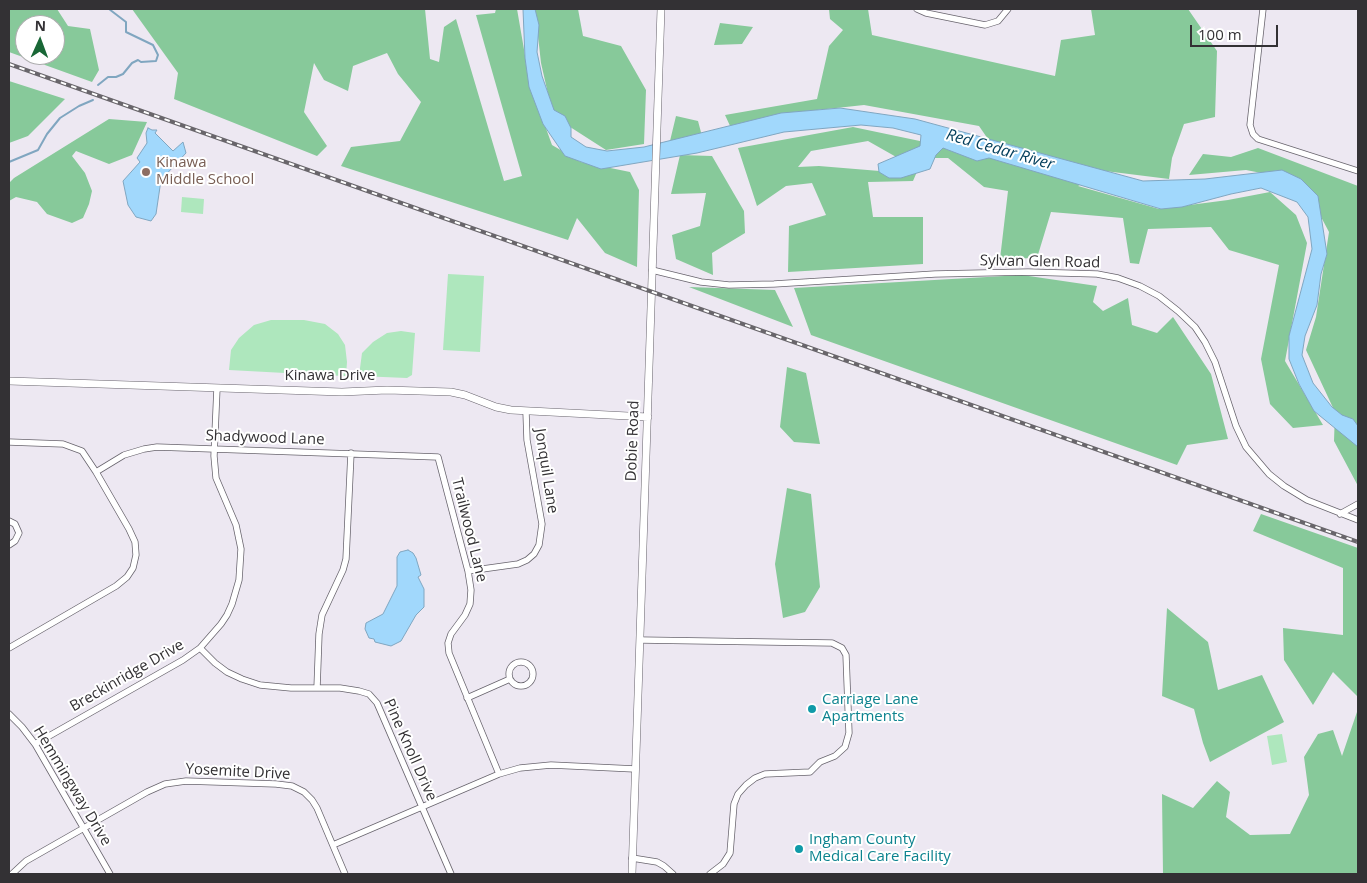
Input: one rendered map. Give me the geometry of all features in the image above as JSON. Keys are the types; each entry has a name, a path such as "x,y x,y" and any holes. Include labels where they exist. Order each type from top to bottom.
{"street":[{"name":"Dobie Road","path":"632,874 662,9"},
{"path":"917,9 926,13 985,25 998,21 1008,9"},
{"path":"1263,9 1250,125 1253,134 1258,139 1358,172"},
{"name":"Sylvan Glen Road","path":"652,270 701,282 729,285 935,274 1028,272 1097,274 1132,283 1159,296 1195,327 1215,362 1236,426 1246,447 1269,474 1284,486 1308,500 1358,520"},
{"name":"Kinawa Drive","path":"9,381 342,392 387,390 451,392 465,394 496,407 526,412 648,417"},
{"name":"Breckinridge Drive","path":"35,744 200,648 227,615 236,592 241,569 236,525 216,478 214,448 217,388"},
{"name":"Jonquil Lane","path":"468,570 518,564 534,554 539,545 542,524 527,440 526,412"},
{"path":"9,442 70,445 82,451 96,472 135,542 136,555 133,568 127,577 116,586 9,648"},
{"name":"Shadywood Lane","path":"96,472 124,455 158,447 438,457"},
{"path":"317,688 319,634 322,615 343,570 346,559 351,453"},
{"name":"Trailwood Lane","path":"438,457 468,570 471,590 470,604 465,615 451,634 448,643 449,653 499,774"},
{"path":"1340,514 1358,504"},
{"path":"9,521 15,524 19,533 15,541 9,545"},
{"path":"640,640 832,643 842,648 846,655 849,733 845,747 835,756 820,762 810,772 765,774 755,778 746,785 738,794 734,804 730,853 723,864 710,874"},
{"name":"Pine Knoll Drive","path":"200,648 215,664 242,680 260,685 359,691 369,694 377,703 451,874"},
{"path":"516,663 524,663 531,667 532,678 527,684 516,685 510,679 509,672 516,663"},
{"path":"466,698 510,679"},
{"name":"Hemmingway Drive","path":"9,714 35,744 110,874"},
{"path":"333,845 499,774 520,768 552,765 635,769"},
{"name":"Yosemite Drive","path":"12,874 26,861 147,792 165,784 186,781 292,786 309,796 317,808 345,874"},
{"path":"632,858 657,862 673,874"}],"green space":[{"path":"9,9 57,9 61,15 15,15 15,54 9,52"},
{"path":"132,9 425,9 430,59 439,62 444,27 456,19 504,181 522,176 476,15 495,13 496,9 517,9 530,84 552,145 581,162 630,172 639,190 637,267 605,253 577,218 568,240 341,166 351,147 400,141 421,102 398,74 387,53 353,66 348,91 324,80 314,63 304,112 327,146 317,156 174,99 178,73"},
{"path":"535,9 578,9 583,36 621,46 646,90 644,144 606,150 553,116 541,63"},
{"path":"829,9 868,9 872,35 1055,76 1061,40 1095,35 1091,9 1188,9 1217,51 1215,117 1184,124 1172,158 1169,179 1105,171 1078,186 1159,209 1228,200 1270,192 1296,215 1307,243 1285,361 1323,425 1293,428 1270,404 1261,359 1279,265 1229,250 1211,227 1148,229 1139,264 1130,263 1123,218 1051,212 1037,258 1000,259 1008,191 984,187 948,158 898,158 868,141 811,151 798,167 819,166 916,174 913,181 868,182 873,217 923,217 923,264 788,272 789,226 826,215 812,183 786,186 757,206 738,148 853,127 1001,158 979,126 864,105 790,113 731,128 725,115 817,99 829,46 843,30 830,19"},
{"path":"65,21 68,26 90,29 99,70 92,82 45,65 65,65"},
{"path":"720,23 753,27 742,44 714,45"},
{"path":"9,81 65,99 28,136 9,143"},
{"path":"676,116 698,121 702,136 670,141"},
{"path":"109,119 147,122 132,155 109,164 76,151 72,156 85,173 92,191 83,218 72,223 47,214 37,202 16,197 9,201 9,183 14,178"},
{"path":"1258,148 1358,186 1358,486 1334,441 1335,412 1306,350 1316,317 1329,232 1302,181 1246,170 1189,175 1203,154 1231,157"},
{"path":"680,155 712,156 744,211 745,233 712,253 713,275 676,259 672,235 700,226 706,193 671,194"},
{"path":"182,197 204,199 203,214 181,212"},
{"path":"448,274 484,276 480,352 443,350"},
{"path":"1022,275 1097,286 1093,302 1103,311 1128,298 1132,325 1157,333 1173,317 1211,374 1228,439 1187,445 1177,465 811,335 794,288"},
{"path":"689,287 775,290 793,327"},
{"path":"271,320 304,320 325,324 338,334 345,345 346,376 292,374 289,370 285,373 229,370 231,350 239,338 254,325"},
{"path":"401,331 415,333 412,375 407,378 359,376 362,353 373,342 387,333"},
{"path":"787,367 806,373 820,444 794,442 780,427"},
{"path":"787,488 811,494 820,587 805,612 783,618 775,564"},
{"path":"1261,514 1358,548 1358,697 1333,672 1313,705 1284,660 1283,628 1343,635 1343,568 1253,531"},
{"path":"1167,608 1208,642 1218,690 1262,675 1284,722 1210,762 1194,709 1162,696"},
{"path":"1358,709 1358,874 1163,874 1162,794 1193,808 1217,781 1230,792 1226,817 1250,835 1290,834 1309,795 1304,757 1318,734 1333,730 1342,756"},
{"path":"1282,734 1287,762 1272,765 1267,736"}],"water":[{"name":"Red Cedar River","path":"523,9 535,9 539,25 537,52 542,76 554,110 565,116 571,128 571,137 586,147 607,151 644,147 781,113 840,108 915,119 1143,181 1205,179 1282,170 1301,179 1318,196 1327,254 1321,274 1317,305 1305,336 1302,355 1313,383 1332,407 1342,415 1353,419 1358,426 1358,447 1314,411 1299,384 1289,359 1289,336 1312,249 1308,217 1297,202 1261,188 1182,207 1161,209 989,158 977,161 943,148 936,155 930,169 901,178 889,178 879,172 878,164 920,146 921,135 893,128 861,125 784,132 697,153 601,169 565,156 543,124 529,87 525,58"},
{"path":"148,128 157,130 155,133 173,151 183,142 186,153 161,180 156,214 151,221 136,217 128,205 123,181 140,162 137,158 147,143 146,133"},
{"path":"408,550 416,558 421,575 418,577 424,589 424,607 416,615 401,641 391,646 375,642 374,639 369,638 365,629 366,623 383,614 397,586 397,557 400,552"}],"waterway":[{"path":"98,85 108,77 116,77 123,74 132,63 138,60 141,62 156,61 158,55 153,45 126,32 126,22 109,9"},
{"path":"9,162 38,150 47,134 60,118 93,100"}],"railway":[{"path":"9,64 1358,542"}],"place":[{"name":"Kinawa Middle School","path":"146,172"},
{"name":"Carriage Lane Apartments","path":"812,709"},
{"name":"Ingham County Medical Care Facility","path":"799,849"}]}
